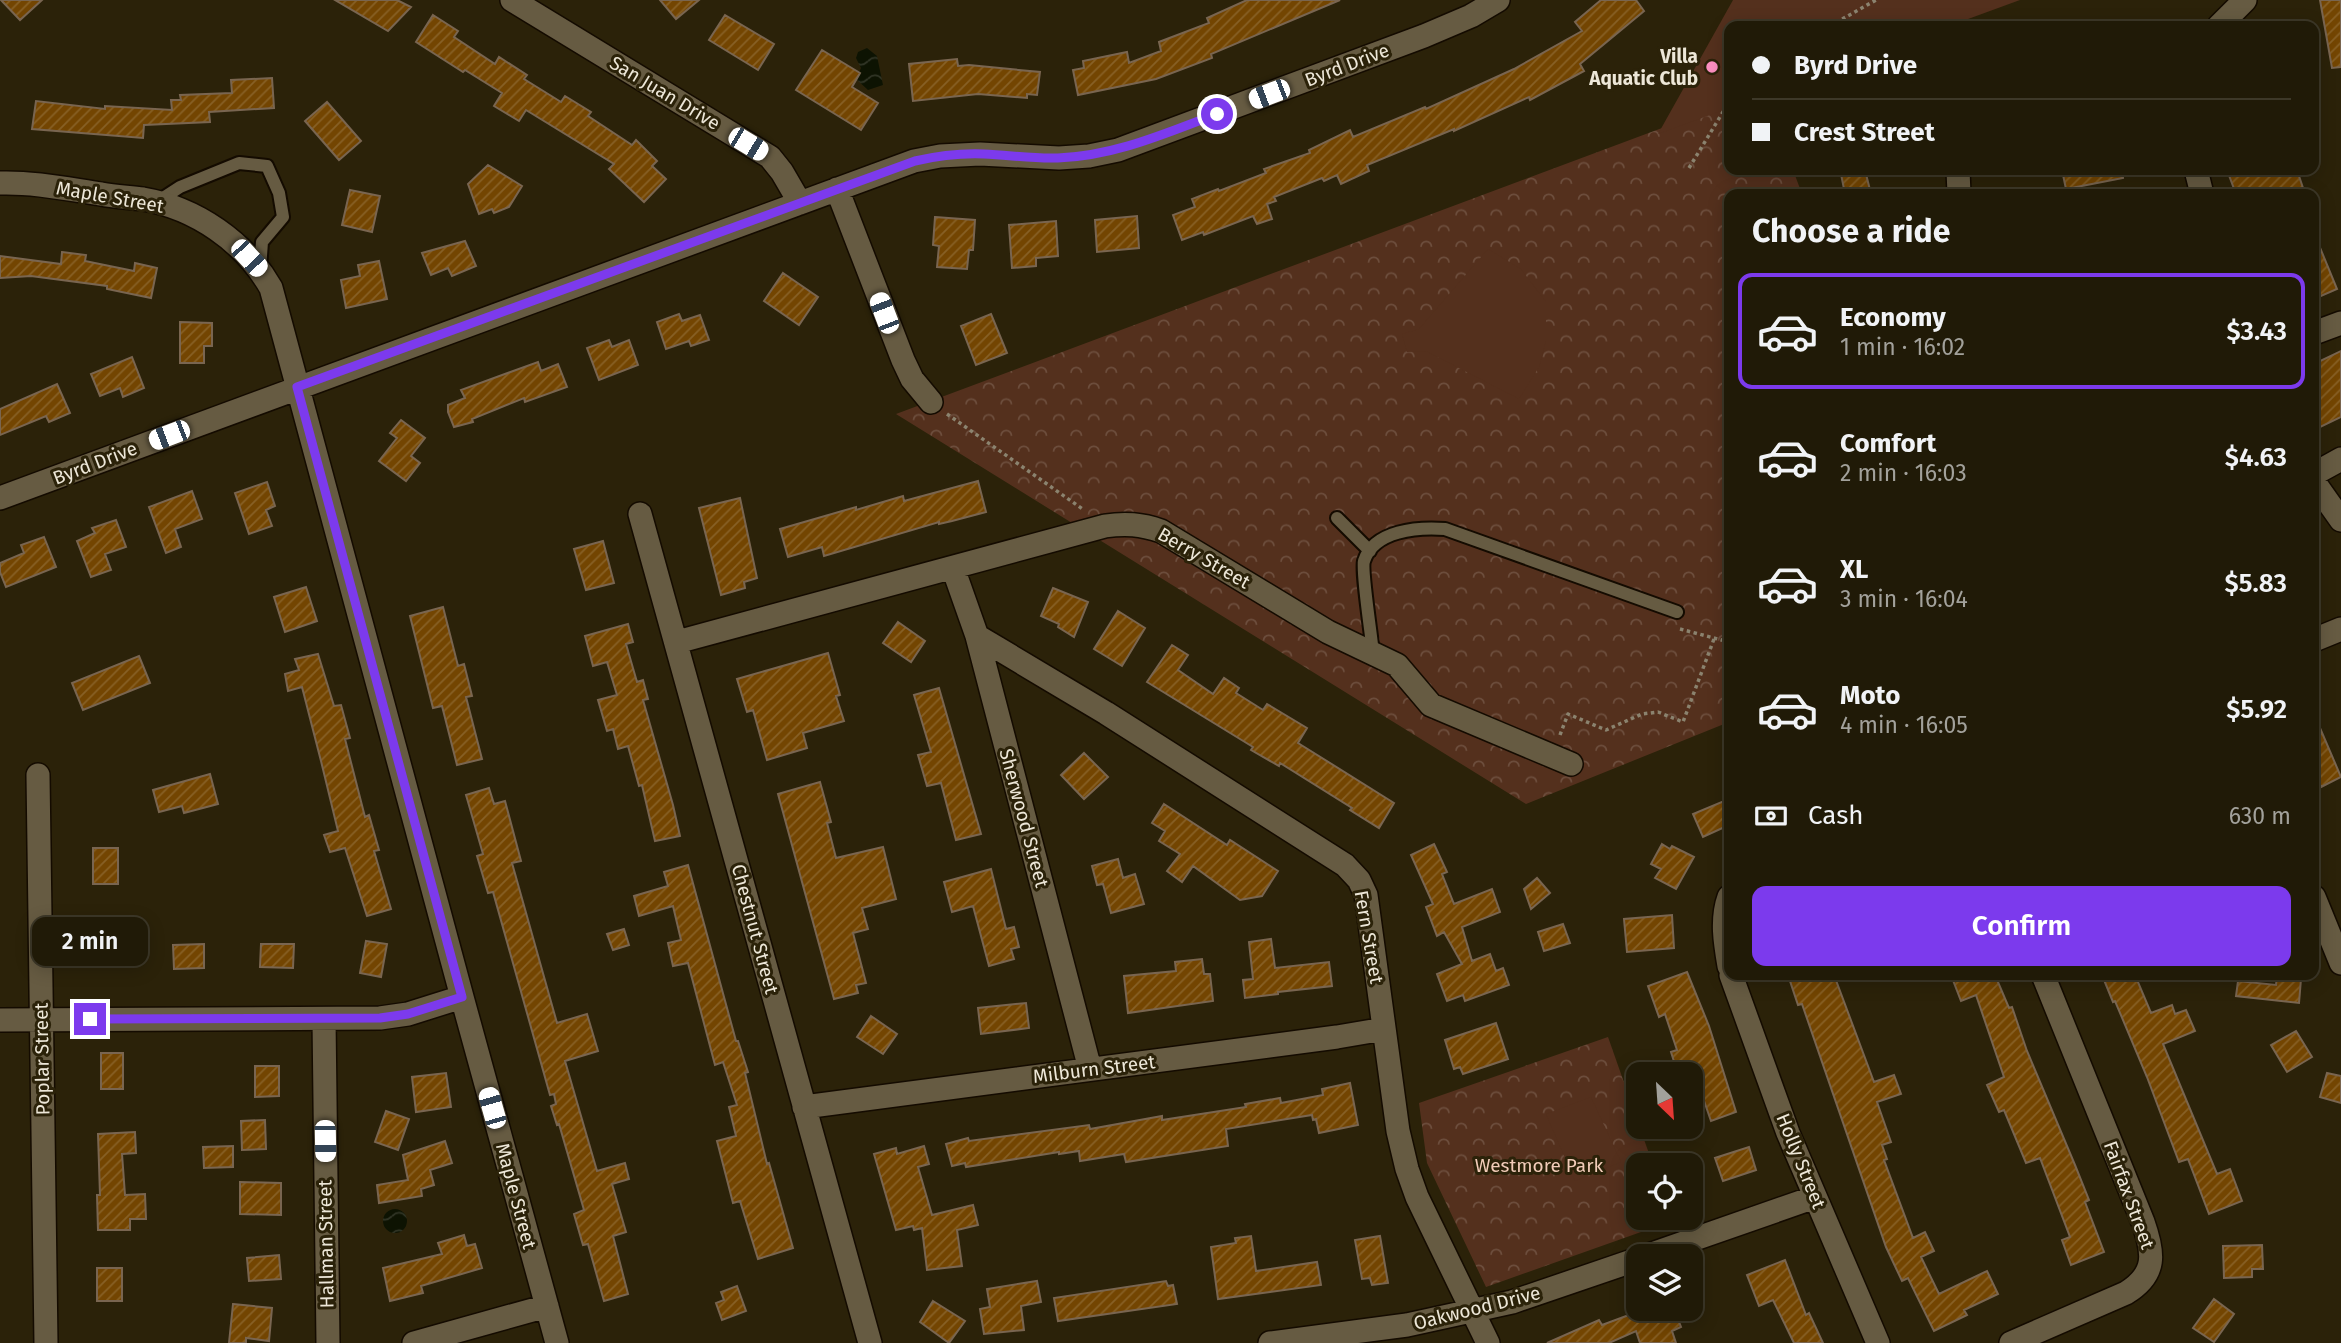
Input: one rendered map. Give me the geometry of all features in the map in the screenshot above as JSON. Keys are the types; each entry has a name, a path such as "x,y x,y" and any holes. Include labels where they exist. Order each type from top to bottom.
{"street":[{"name":"Byrd Drive","path":"0,498 915,161 940,156 981,154 1059,158 1118,150 1424,36 1471,16 1497,0"},
{"path":"2224,21 2245,0"},
{"name":"San Juan Drive","path":"521,2 770,157 800,203"},
{"name":"Maple Street","path":"0,183 44,185 156,203 183,211 239,246 260,270 271,288 557,1343"},
{"path":"837,189 902,360 912,379 931,402"},
{"path":"2319,331 2341,323"},
{"path":"2319,471 2341,459"},
{"path":"2319,489 2341,520"},
{"name":"Chestnut Street","path":"640,514 870,1343"},
{"name":"Berry Street","path":"677,642 1105,526 1123,523 1144,525 1160,531 1328,632 1397,665 1431,705 1562,760"},
{"name":"Sherwood Street","path":"953,568 977,636 1090,1069"},
{"path":"2319,638 2341,629"},
{"name":"Fern Street","path":"977,636 1094,706 1345,864 1359,880 1366,895 1398,1131 1407,1169 1417,1197 1488,1343"},
{"name":"Poplar Street","path":"38,775 46,1343"},
{"path":"2319,909 2341,963"},
{"name":"Holly Street","path":"1733,980 1788,1133 1878,1343"},
{"name":"Fairfax Street","path":"2011,1343 2126,1293 2136,1287 2151,1263 2152,1247 2143,1222 2045,980"},
{"path":"0,1020 380,1018 408,1014 462,997"},
{"name":"Hallman Street","path":"324,1019 328,1343"},
{"name":"Milburn Street","path":"804,1107 1337,1037 1384,1028"},
{"path":"1680,1244 1815,1197"},
{"name":"Oakwood Drive","path":"1270,1343 1407,1325 1473,1311 1525,1298 1626,1263"},
{"path":"414,1343 547,1306"}],"lane":[{"path":"156,203 180,187 239,163 267,166 279,193 283,217 262,242 260,270"},
{"path":"1336,518 1370,551"},
{"path":"1373,654 1363,562 1373,545 1399,532 1430,527 1445,528 1677,612"}],"path":[{"path":"1839,21 1876,0"},
{"path":"1689,168 1724,110"},
{"path":"931,402 1105,526"},
{"path":"1677,612 1675,627 1724,641"},
{"path":"1562,760 1568,714 1606,730 1642,714 1658,712 1683,723 1714,639"}],"green space":[{"name":"Villa Aquatic Club","path":"1733,0 2020,0 1963,21 1724,21 1724,110 1658,134"},
{"path":"1724,105 1724,175 1795,175 1800,189 1724,189 1724,724 1526,804 896,414"},
{"path":"1488,249 1521,269 1546,302 1546,341 1539,367 1519,399 1426,351 1407,352 1402,334 1419,329"},
{"name":"Westmore Park","path":"1608,1037 1626,1088 1626,1139 1644,1139 1649,1153 1626,1153 1626,1230 1647,1230 1486,1287 1427,1163 1419,1103"},
{"path":"1591,1097 1621,1162 1575,1181 1546,1114"}],"water":[{"path":"867,48 877,56 883,85 868,90 856,79 861,68 856,58 858,52"},
{"path":"395,1209 404,1212 407,1221 404,1230 395,1233 386,1230 383,1221 386,1212"}],"building":[{"path":"1,0 42,0 20,20"},
{"path":"335,0 397,0 411,7 388,31"},
{"path":"660,0 699,0 676,19"},
{"path":"1247,0 1340,0 1211,54 1212,58 1156,79 1078,95 1073,70 1084,68 1083,61 1127,52 1129,63 1161,51 1159,42 1209,23 1207,18"},
{"path":"1601,0 1636,0 1644,11 1580,64 1584,71 1530,100 1529,97 1454,131 1367,165 1369,171 1341,184 1337,175 1324,181 1322,178 1274,197 1276,201 1267,204 1272,219 1257,224 1253,216 1204,235 1203,232 1182,240 1173,215 1195,207 1192,199 1266,173 1264,169 1310,153 1309,150 1350,130 1353,137 1425,107 1426,109 1514,69 1582,31 1575,22"},
{"path":"2320,0 2341,0 2341,67 2332,68"},
{"path":"433,15 458,31 454,37 495,64 499,57 527,75 524,79 561,102 565,96 591,112 588,116 632,145 636,140 657,161 652,166 666,179 644,202 609,169 614,164 526,110 519,121 494,106 502,93 416,42"},
{"path":"725,15 774,44 758,70 709,40"},
{"path":"822,50 860,73 852,87 878,103 861,130 796,90"},
{"path":"957,59 958,66 1040,72 1037,95 1027,94 1027,98 978,94 913,101 909,64"},
{"path":"272,78 274,108 209,112 210,122 144,125 143,138 32,129 36,101 105,109 105,106 172,110 171,100 181,100 180,95 232,93 231,80"},
{"path":"327,102 361,141 339,160 305,121"},
{"path":"488,165 522,186 509,207 494,213 492,209 479,214 468,184"},
{"path":"1841,175 1866,175 1870,189 1844,189"},
{"path":"2063,175 2123,175 2123,178 2066,189"},
{"path":"2229,175 2299,175 2303,189 2234,189"},
{"path":"350,190 380,196 372,232 342,225"},
{"path":"1137,216 1139,248 1097,252 1095,220"},
{"path":"935,217 975,220 973,250 969,250 967,269 937,267 939,246 933,245"},
{"path":"1056,221 1058,256 1036,258 1036,266 1012,268 1009,225"},
{"path":"465,241 476,266 452,276 448,268 431,275 422,253"},
{"path":"2319,245 2337,289 2319,297"},
{"path":"62,252 86,255 85,261 134,271 135,263 157,268 151,298 107,289 107,286 31,276 0,278 0,256 61,264"},
{"path":"379,261 387,299 346,308 341,280 360,276 358,265"},
{"path":"783,273 818,297 799,325 764,301"},
{"path":"679,314 682,321 700,315 709,340 691,346 689,341 666,349 657,322"},
{"path":"991,314 1007,353 976,365 961,326"},
{"path":"180,322 212,323 212,346 204,346 204,363 180,363"},
{"path":"609,340 612,347 629,340 638,365 599,380 587,348"},
{"path":"2341,351 2341,417 2319,428 2319,362"},
{"path":"132,357 144,388 123,397 120,388 100,396 91,374"},
{"path":"538,362 541,371 558,364 567,387 525,402 524,398 472,419 473,422 454,427 448,405 465,398 461,390"},
{"path":"57,384 70,413 49,422 46,416 0,435 0,409"},
{"path":"401,420 425,438 411,456 420,463 406,481 379,461 397,438 390,433"},
{"path":"978,481 986,512 939,522 824,556 822,547 788,557 780,529 856,507 856,510 903,496 904,501"},
{"path":"267,482 275,506 266,510 272,526 249,534 235,493"},
{"path":"192,491 202,519 175,529 181,547 166,553 149,507"},
{"path":"740,498 757,578 744,582 745,588 721,595 699,508"},
{"path":"116,520 126,547 105,554 111,570 91,577 77,541 95,533 92,528"},
{"path":"44,537 56,567 6,587 0,572 0,563 24,553 21,545"},
{"path":"603,541 614,583 586,590 574,549"},
{"path":"306,587 317,621 285,632 274,597"},
{"path":"1053,588 1088,602 1074,637 1058,627 1059,624 1041,616"},
{"path":"443,607 458,666 464,664 472,696 466,697 482,759 457,765 442,706 433,708 410,616"},
{"path":"1118,611 1145,628 1122,666 1094,649"},
{"path":"898,622 925,641 911,662 883,643"},
{"path":"628,624 633,642 626,644 637,682 643,680 648,699 643,700 680,836 655,841 642,785 639,786 628,746 618,749 613,729 607,731 598,700 617,695 607,662 593,666 585,636"},
{"path":"1172,645 1188,655 1178,670 1213,694 1224,678 1239,688 1236,693 1263,710 1267,704 1307,728 1298,743 1394,803 1379,828 1350,810 1352,808 1280,763 1279,766 1251,750 1253,747 1147,682"},
{"path":"828,653 844,721 803,733 807,748 767,760 753,710 747,712 737,679"},
{"path":"318,654 334,706 341,705 350,738 345,739 365,817 369,815 379,850 374,851 391,909 367,916 345,848 330,852 324,835 338,831 302,687 288,691 285,674 299,670 295,659"},
{"path":"139,656 150,683 83,710 72,683"},
{"path":"939,688 981,834 956,840 941,783 927,786 918,755 931,752 914,695"},
{"path":"2319,726 2341,777 2321,787 2319,782"},
{"path":"1084,753 1108,777 1084,799 1061,775"},
{"path":"210,774 218,804 184,813 182,806 159,812 153,790"},
{"path":"820,782 831,822 827,823 836,858 883,847 896,899 862,908 868,929 853,933 866,983 856,985 858,993 834,999 778,794"},
{"path":"489,788 494,804 505,801 521,861 512,863 557,1023 587,1014 598,1051 565,1061 597,1171 625,1163 629,1179 612,1184 626,1232 613,1236 628,1294 604,1301 588,1244 583,1245 574,1214 584,1210 559,1124 557,1125 551,1106 556,1104 554,1094 550,1095 493,892 488,893 477,856 483,854 466,795"},
{"path":"1724,801 1724,827 1703,837 1693,814"},
{"path":"1164,804 1227,845 1230,840 1278,871 1262,896 1240,900 1193,866 1182,882 1167,871 1180,854 1159,841 1165,831 1152,823"},
{"path":"1434,844 1447,872 1442,874 1454,904 1492,889 1500,912 1462,927 1472,961 1490,954 1496,971 1503,968 1509,985 1465,1001 1463,995 1447,1001 1437,974 1462,964 1444,932 1437,936 1426,907 1433,904 1411,855"},
{"path":"1662,844 1694,857 1676,889 1655,878 1661,869 1651,864"},
{"path":"93,848 118,848 118,884 93,884"},
{"path":"1118,859 1123,878 1135,874 1144,904 1111,913 1103,884 1097,885 1092,866"},
{"path":"688,865 736,1041 748,1072 745,1073 767,1164 769,1163 793,1248 758,1259 740,1201 733,1203 717,1141 736,1136 729,1107 737,1105 723,1062 715,1065 688,963 673,966 668,943 681,940 673,906 639,916 634,896 668,886 664,872"},
{"path":"991,869 1006,929 1014,927 1019,947 1011,949 1014,959 989,966 973,906 952,912 944,882"},
{"path":"1537,878 1550,893 1531,909 1524,889"},
{"path":"1672,915 1674,948 1627,952 1624,919"},
{"path":"92,917 117,917 117,953 92,953"},
{"path":"1563,924 1570,943 1544,951 1538,932"},
{"path":"624,929 629,945 613,950 607,934"},
{"path":"1271,939 1275,968 1329,962 1332,986 1245,998 1243,980 1253,979 1249,942"},
{"path":"366,941 387,944 381,977 360,973"},
{"path":"204,944 204,968 174,969 173,945"},
{"path":"261,944 294,944 293,968 260,967"},
{"path":"1202,959 1204,974 1210,974 1213,1001 1128,1013 1124,976 1176,971 1175,962"},
{"path":"1687,972 1709,1026 1736,1112 1711,1121 1703,1098 1703,1062 1674,1062 1671,1052 1677,1050 1665,1014 1659,1017 1648,986"},
{"path":"1790,980 1836,980 1874,1082 1894,1075 1901,1094 1877,1102 1891,1142 1882,1145 1887,1159 1884,1160 1913,1238 1925,1232 1934,1251 1921,1257 1939,1294 1987,1271 1998,1294 1964,1310 1967,1315 1934,1331 1908,1278 1902,1281 1886,1247 1802,1004 1798,1005"},
{"path":"1953,980 1997,980 2009,1008 2012,1007 2027,1051 2089,1200 2085,1202 2104,1252 2071,1265 2062,1240 2070,1237 2040,1158 2026,1163 2004,1110 1999,1112 1987,1085 2004,1077 1976,995 1961,1001"},
{"path":"2104,980 2137,980 2151,1013 2172,1005 2175,1014 2186,1010 2195,1031 2163,1044 2217,1174 2230,1169 2242,1201 2209,1214 2188,1159 2179,1162 2147,1077 2115,1001 2113,1002"},
{"path":"2277,980 2301,980 2299,1003 2236,996 2238,981 2276,985"},
{"path":"1026,1003 1029,1028 981,1034 978,1008"},
{"path":"871,1016 897,1034 883,1054 857,1037"},
{"path":"1496,1023 1508,1059 1463,1074 1460,1067 1454,1069 1445,1040"},
{"path":"2296,1031 2312,1057 2287,1072 2271,1045"},
{"path":"101,1053 123,1053 123,1089 101,1089"},
{"path":"255,1066 279,1066 279,1096 255,1097"},
{"path":"446,1073 451,1107 416,1112 412,1077"},
{"path":"2327,1073 2341,1076 2341,1103 2320,1097"},
{"path":"1350,1083 1358,1125 1319,1133 1316,1119 1313,1120 1312,1115 1226,1129 1228,1146 1126,1162 1124,1154 1080,1161 1079,1151 966,1167 965,1163 952,1166 946,1144 968,1138 969,1141 1089,1125 1090,1129 1162,1116 1162,1120 1246,1107 1245,1104 1280,1098 1281,1103 1323,1095 1322,1089"},
{"path":"386,1111 409,1119 398,1150 375,1142"},
{"path":"265,1120 266,1149 242,1150 241,1121"},
{"path":"135,1132 136,1153 122,1154 125,1195 145,1194 146,1219 130,1219 130,1230 98,1230 98,1134"},
{"path":"445,1141 452,1163 430,1170 434,1185 421,1189 422,1196 379,1203 377,1185 408,1180 403,1155"},
{"path":"233,1146 233,1167 204,1168 203,1147"},
{"path":"924,1146 929,1164 918,1167 932,1215 973,1205 978,1225 957,1230 962,1266 927,1270 922,1228 914,1230 913,1226 896,1230 874,1154 896,1148 897,1154"},
{"path":"1749,1147 1756,1170 1723,1181 1715,1158"},
{"path":"240,1182 281,1183 281,1215 240,1214"},
{"path":"464,1235 467,1246 475,1244 482,1268 421,1286 423,1293 390,1301 383,1268 442,1254 438,1243"},
{"path":"1251,1236 1256,1271 1317,1262 1321,1285 1218,1299 1211,1247 1236,1243 1235,1238"},
{"path":"1380,1236 1388,1283 1372,1285 1370,1278 1362,1279 1355,1240"},
{"path":"2262,1245 2263,1269 2252,1269 2252,1277 2224,1278 2223,1246"},
{"path":"279,1255 281,1279 249,1281 247,1258"},
{"path":"1785,1260 1806,1315 1809,1313 1823,1343 1794,1343 1773,1300 1759,1306 1747,1275"},
{"path":"97,1268 122,1268 122,1301 97,1301"},
{"path":"1037,1281 1041,1302 1021,1306 1024,1330 984,1334 980,1309 990,1307 987,1289"},
{"path":"1166,1281 1168,1286 1173,1285 1177,1304 1058,1321 1054,1298"},
{"path":"737,1286 746,1311 722,1320 716,1303 724,1300 721,1292"},
{"path":"2214,1299 2234,1314 2214,1342 2193,1328"},
{"path":"933,1301 965,1321 949,1343 920,1322"},
{"path":"233,1304 272,1308 269,1341 246,1338 246,1343 229,1343"},
{"path":"1626,1316 1626,1321 1679,1321 1681,1327 1672,1331 1676,1343 1640,1343 1636,1331 1609,1343 1547,1343 1599,1320 1602,1325"}],"place":[{"name":"Villa Aquatic Club","path":"1712,67"}],"route":[{"path":"90,1019 380,1018 425,1010 462,997 297,387 915,161 940,156 981,154 1036,158 1089,156 1140,143 1217,114"}]}
